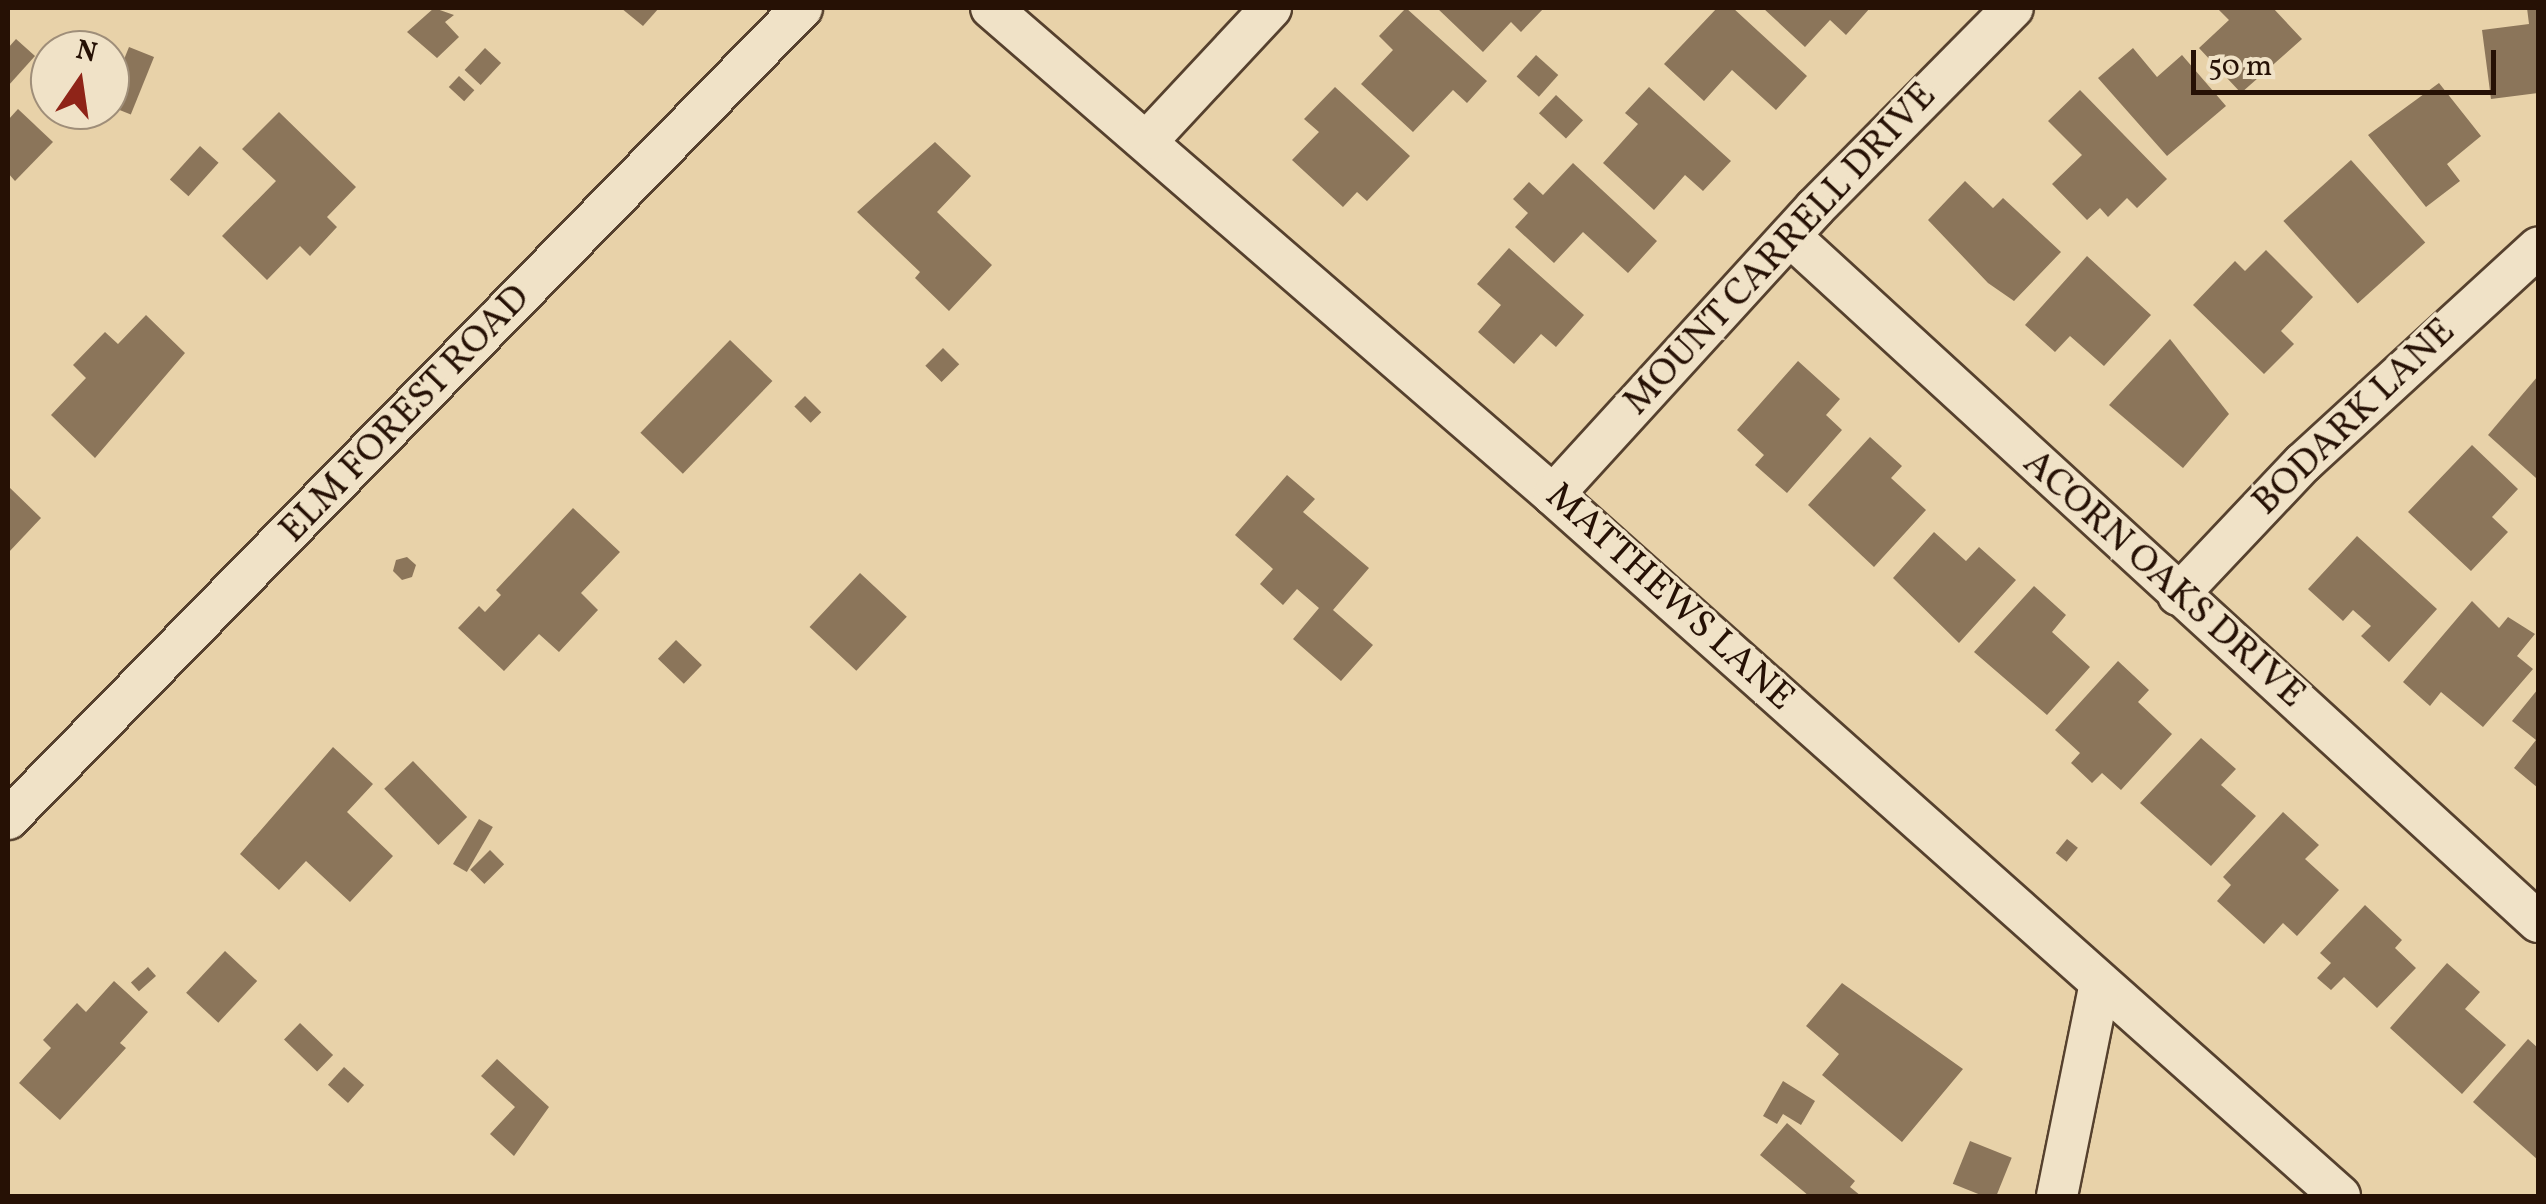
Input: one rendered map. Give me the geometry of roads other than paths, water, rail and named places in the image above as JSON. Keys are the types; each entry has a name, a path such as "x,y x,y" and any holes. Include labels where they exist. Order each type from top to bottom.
{"street":[{"name":"ELM FOREST ROAD","path":"8,819 802,8"},
{"name":"MATTHEWS LANE","path":"991,8 1149,139 1554,495 2340,1196"},
{"path":"1149,139 1271,8"},
{"name":"MOUNT CARRELL DRIVE","path":"1554,495 1790,236 2012,8"},
{"name":"ACORN OAKS DRIVE","path":"1790,236 2538,922"},
{"name":"BODARK LANE","path":"2178,595 2345,422 2538,248"},
{"path":"2057,1196 2100,983"}]}
